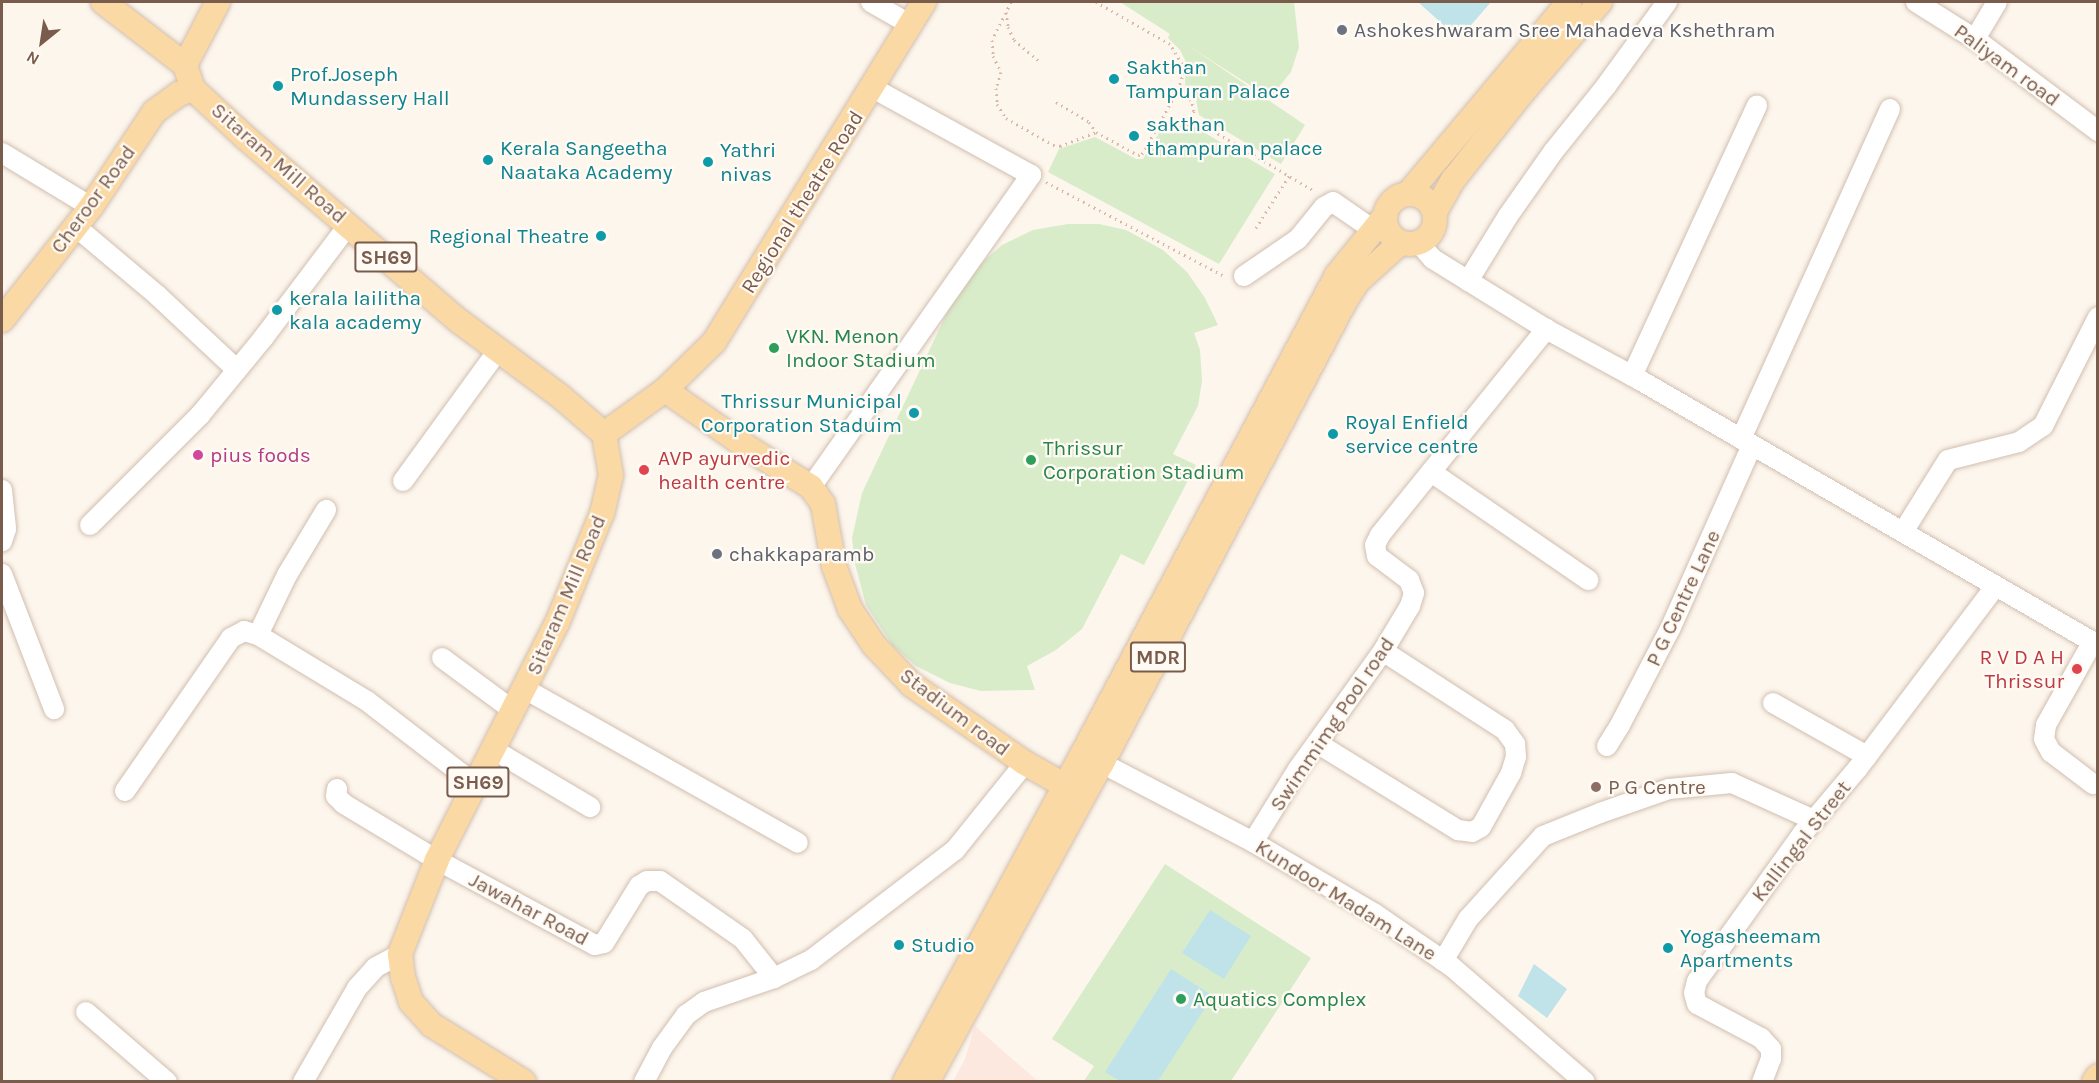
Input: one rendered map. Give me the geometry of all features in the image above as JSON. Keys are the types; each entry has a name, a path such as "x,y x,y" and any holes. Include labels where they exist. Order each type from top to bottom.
{"main road":[{"path":"103,2 185,65 219,2"},
{"name":"Regional theatre Road","path":"665,390 714,342 873,88 924,2"},
{"path":"1569,2 1408,194 1392,201 1378,222 1388,232 1410,243 1430,236 1434,228 1435,212 1453,180 1522,93 1600,2"},
{"name":"Sitaram Mill Road","path":"185,65 193,89 459,321 498,349 604,434 611,475 602,513 557,623 437,860 400,954"},
{"name":"Cheroor Road","path":"2,320 90,207 154,112 179,94 193,89"},
{"path":"1408,194 1425,198 1435,212"},
{"name":"MDR","path":"1093,758 1337,275 1378,222"},
{"name":"MDR","path":"919,1072 1344,303 1357,282 1410,243"},
{"path":"604,434 665,390 750,449 811,487"},
{"name":"Stadium road","path":"811,487 823,504 834,566 850,609 874,645 912,685 1025,763 1075,791"},
{"path":"400,954 403,977 411,1002 432,1025 524,1082"},
{"path":"2094,1082 2097,1076"}],"street":[{"path":"871,2 911,25"},
{"path":"1468,281 1508,216 1553,152 1606,86 1666,2"},
{"name":"Paliyam road","path":"1916,2 1975,39 2097,131"},
{"path":"1975,39 1997,2"},
{"path":"811,487 1031,175 873,88"},
{"path":"1632,376 1757,106"},
{"name":"P G Centre Lane","path":"1607,746 1671,627 1747,442 1890,109"},
{"path":"2,153 90,207"},
{"path":"1244,276 1298,239 1324,207 1333,202 1378,222"},
{"path":"90,525 200,415 349,224"},
{"path":"75,226 158,296 237,370"},
{"path":"1410,243 1546,329 1632,376 2095,644 2046,725 2044,739 2051,752 2093,784"},
{"path":"1903,532 1948,459 2019,441 2043,426 2097,317"},
{"path":"1546,329 1431,472 1588,580"},
{"path":"404,482 498,349"},
{"name":"Swimmimg Pool road","path":"1252,842 1317,743 1383,651 1410,606 1414,593 1409,580 1377,556 1375,545 1380,535 1431,472"},
{"path":"2,490 6,529 2,541"},
{"path":"258,635 287,575 326,510"},
{"path":"2,574 54,709"},
{"name":"Kallingal Street","path":"1762,1082 1771,1059 1771,1049 1761,1038 1697,1004 1694,993 1697,981 1814,820 1867,756 1995,587"},
{"path":"125,791 231,638 244,631 258,635 367,701 476,785"},
{"path":"1317,743 1458,830 1472,832 1481,826 1511,773 1516,757 1515,744 1505,730 1383,651"},
{"path":"442,658 514,711"},
{"path":"525,689 798,843"},
{"path":"1773,704 1867,756"},
{"path":"494,750 590,807"},
{"name":"Kundoor Madam Lane","path":"1093,758 1252,842 1375,914 1443,961 1585,1082"},
{"path":"644,1082 662,1048 686,1015 704,1002 774,978 811,960 955,850 1025,763"},
{"path":"1443,961 1468,918 1544,836 1600,813 1669,789 1732,783 1814,820"},
{"path":"337,789 336,796 344,804 437,860"},
{"name":"Jawahar Road","path":"437,860 595,945 604,944 639,886 647,881 660,881 743,939 774,978"},
{"path":"303,1082 357,988 376,967 400,954"},
{"path":"86,1012 167,1082"}],"path":[{"path":"1011,2 992,40 993,56 1001,72 996,88 997,104 1005,118 1053,145 1060,146 1096,132"},
{"path":"1056,102 1089,122 1096,132 1138,155 1142,154 1178,90 1183,75 1182,64 1170,44 1096,2"},
{"path":"1006,10 1008,27 1014,40 1039,61"},
{"path":"1160,123 1175,129 1186,125 1192,118 1194,111 1191,100 1178,90"},
{"path":"1192,118 1333,202"},
{"path":"1031,175 1229,279 1244,276"},
{"path":"1256,228 1289,176"}],"shaded area":[{"path":"975,1026 1038,1081 953,1081 965,1059"}],"green space":[{"path":"1120,2 1294,2 1299,47 1291,72 1270,98"},
{"path":"1170,33 1305,125 1281,164 1199,115 1196,100 1185,85 1186,62 1180,50 1168,38"},
{"path":"1193,126 1275,174 1219,264 1048,172 1059,149 1095,137 1136,159 1143,159 1161,130 1176,133"},
{"name":"Thrissur Corporation Stadium","path":"1068,224 1099,224 1126,230 1163,250 1187,272 1205,298 1218,325 1194,333 1200,350 1202,381 1198,406 1173,454 1196,465 1144,565 1121,554 1082,629 1056,650 1027,666 1035,690 981,691 950,683 916,666 893,646 866,605 855,564 852,538 862,493 953,300 976,268 1002,245 1033,230"},
{"name":"Aquatics Complex","path":"1165,864 1311,958 1231,1081 1084,1081 1094,1066 1052,1039"}],"water":[{"path":"1418,2 1491,2 1459,39"},
{"path":"1210,910 1251,936 1224,979 1182,953"},
{"path":"1534,964 1567,989 1547,1018 1518,996"},
{"path":"1171,969 1213,996 1158,1081 1120,1081 1105,1072"}],"place":[{"name":"Ashokeshwaram Sree Mahadeva Kshethram","path":"1342,30"},
{"name":"Sakthan Tampuran Palace","path":"1114,79"},
{"name":"Prof.Joseph Mundassery Hall","path":"278,86"},
{"name":"sakthan thampuran palace","path":"1134,136"},
{"name":"Kerala Sangeetha Naataka Academy","path":"488,160"},
{"name":"Yathri nivas","path":"708,162"},
{"name":"Regional Theatre","path":"601,236"},
{"name":"kerala lailitha kala academy","path":"277,310"},
{"name":"VKN. Menon Indoor Stadium","path":"774,348"},
{"name":"Thrissur Municipal Corporation Staduim","path":"914,413"},
{"name":"Royal Enfield service centre","path":"1333,434"},
{"name":"pius foods","path":"198,455"},
{"name":"Thrissur Corporation Stadium","path":"1031,460"},
{"name":"AVP ayurvedic health centre","path":"644,470"},
{"name":"chakkaparamb","path":"717,554"},
{"name":"R V D A H Thrissur","path":"2077,669"},
{"name":"P G Centre","path":"1596,787"},
{"name":"Studio","path":"899,945"},
{"name":"Yogasheemam Apartments","path":"1668,948"},
{"name":"Aquatics Complex","path":"1181,999"}]}
